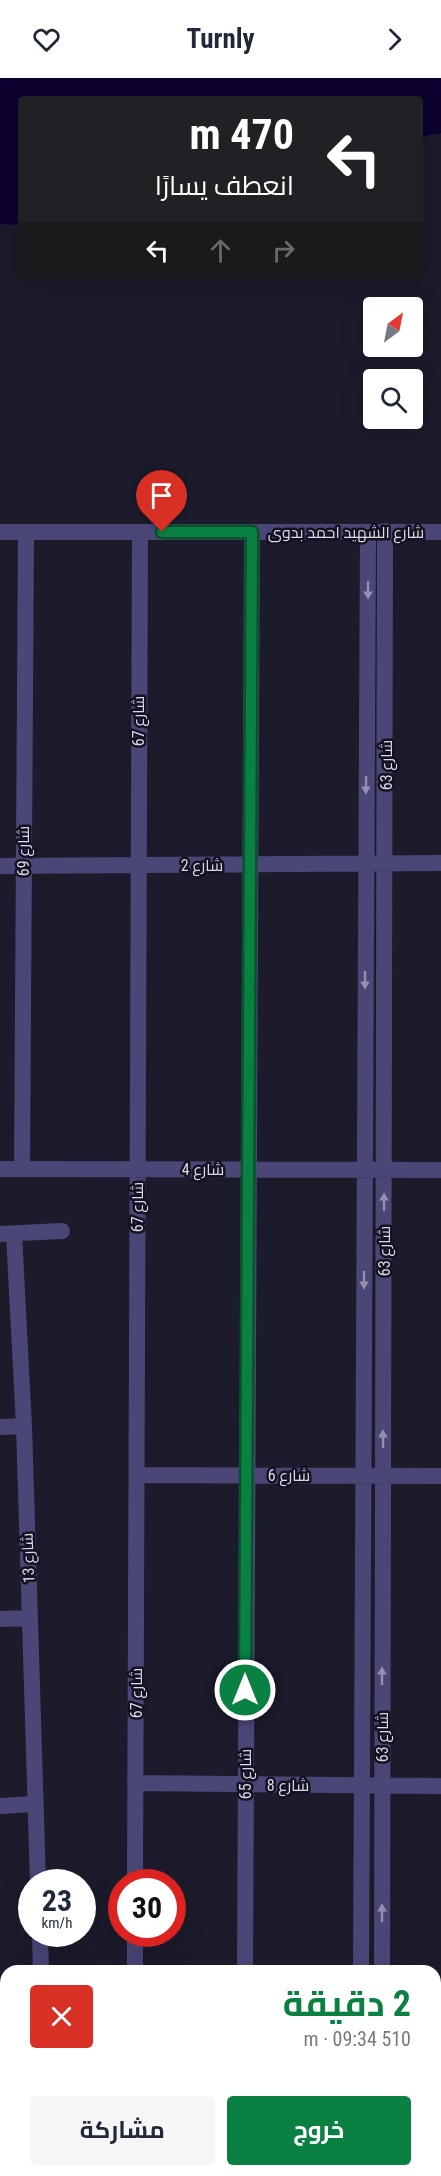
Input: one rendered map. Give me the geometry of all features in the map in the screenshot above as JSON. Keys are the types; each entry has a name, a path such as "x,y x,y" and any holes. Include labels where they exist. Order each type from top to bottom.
{"street":[{"name":"شارع 67","path":"135,1869 140,531"},
{"name":"شارع 63","path":"382,1965 385,531"},
{"name":"شارع الشهيد احمد بدوى","path":"0,532 441,532"},
{"name":"شارع 69","path":"22,1169 26,532"},
{"name":"شارع 65","path":"245,1965 244,1785 252,532"},
{"name":"شارع 63","path":"361,1965 368,532"},
{"path":"368,622 385,621"},
{"name":"شارع 2","path":"0,866 441,863"},
{"name":"شارع 4","path":"0,1169 441,1170"},
{"path":"7,1234 62,1231"},
{"name":"شارع 13","path":"7,1234 24,1426 38,1869"},
{"path":"0,1427 24,1426"},
{"name":"شارع 6","path":"137,1475 441,1476"},
{"path":"0,1619 30,1618"},
{"name":"شارع 8","path":"135,1784 441,1786"},
{"path":"0,1806 35,1804"},
{"path":"40,1947 41,1965"},
{"path":"135,1947 135,1965"}],"shaded area":[{"path":"0,78 441,78 441,133 423,136 423,96 18,96 18,225 0,224"}],"route":[{"path":"162,532 252,532 245,1690"}]}
